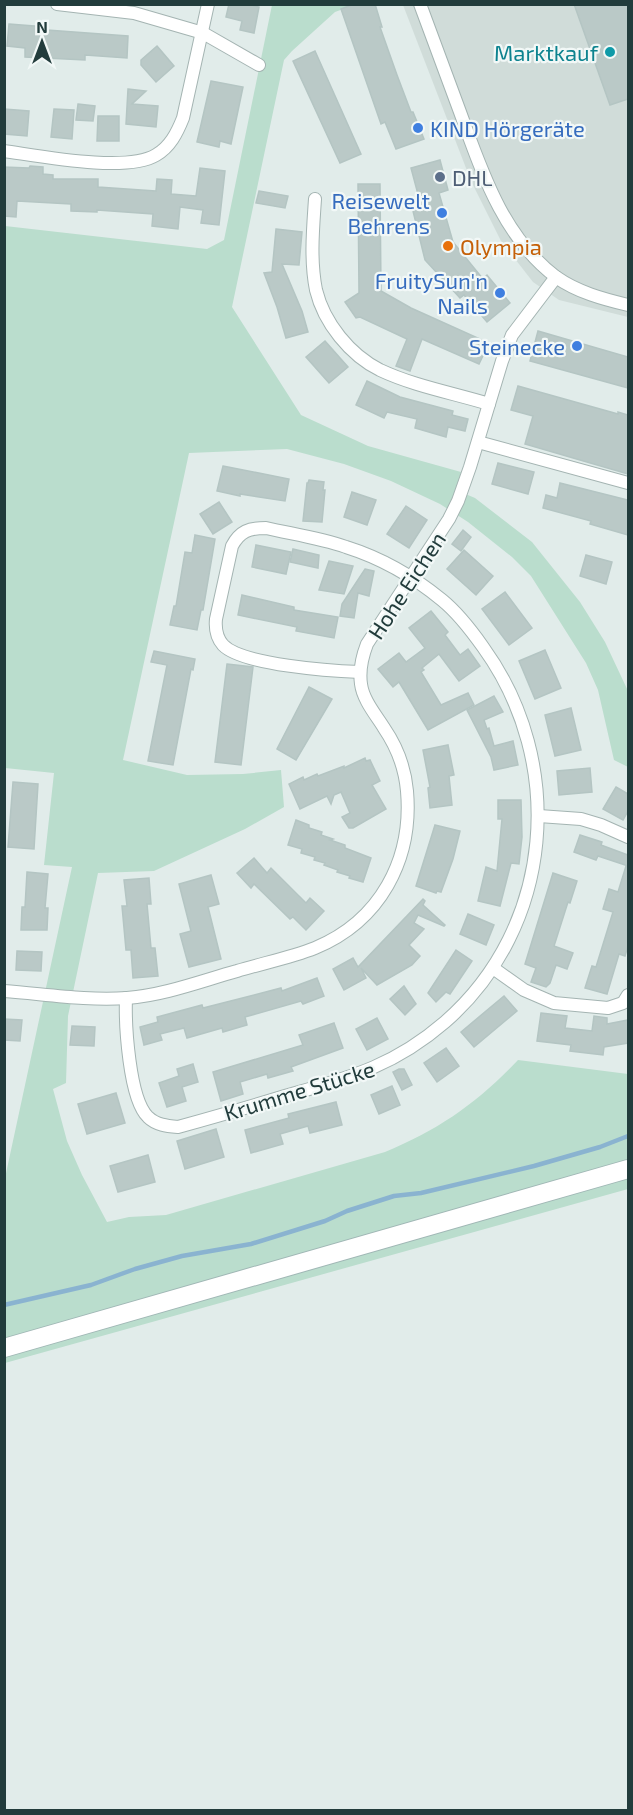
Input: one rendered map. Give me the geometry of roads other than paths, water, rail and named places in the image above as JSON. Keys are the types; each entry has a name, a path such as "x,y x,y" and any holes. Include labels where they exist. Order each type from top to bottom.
{"street":[{"path":"57,4 134,13 203,33 259,65"},
{"path":"4,151 100,163 138,162 155,156 168,146 183,118 208,4"},
{"path":"420,4 473,148 498,207 522,244 556,277 579,290 628,305"},
{"path":"315,199 312,241 317,292 334,328 347,345 361,358 379,369 489,404"},
{"name":"Hohe Eichen","path":"4,991 103,999 126,998 168,991 314,948 330,941 357,922 375,904 388,887 398,867 404,849 408,818 402,762 364,696 360,672 362,658 367,644 449,519 458,501 501,361 512,335 556,277"},
{"path":"478,442 628,483"},
{"name":"Krumme Stücke","path":"126,998 125,1025 131,1070 141,1107 146,1116 155,1123 178,1127 342,1080 383,1064 416,1045 446,1022 480,986 493,968 517,922 526,898 535,855 539,816 528,735 509,687 496,665 460,618 442,600 388,564 344,546 266,528 243,531 231,546 216,619 215,628 223,645 232,653 245,657 310,668 360,672"},
{"path":"539,816 581,819 628,837"},
{"path":"493,968 524,990 554,1002 608,1008 622,1002 628,994"},
{"path":"4,1348 628,1169"}],"waterway":[{"path":"4,1305 91,1285 135,1269 182,1256 251,1244 394,1196 421,1193 534,1166 600,1147 628,1136"}],"place":[{"name":"Marktkauf","path":"610,52"},
{"name":"KIND Hörgeräte","path":"418,128"},
{"name":"DHL","path":"440,177"},
{"name":"Reisewelt Behrens","path":"442,213"},
{"name":"Olympia","path":"448,246"},
{"name":"FruitySun'n Nails","path":"500,293"},
{"name":"Steinecke","path":"577,346"}]}
